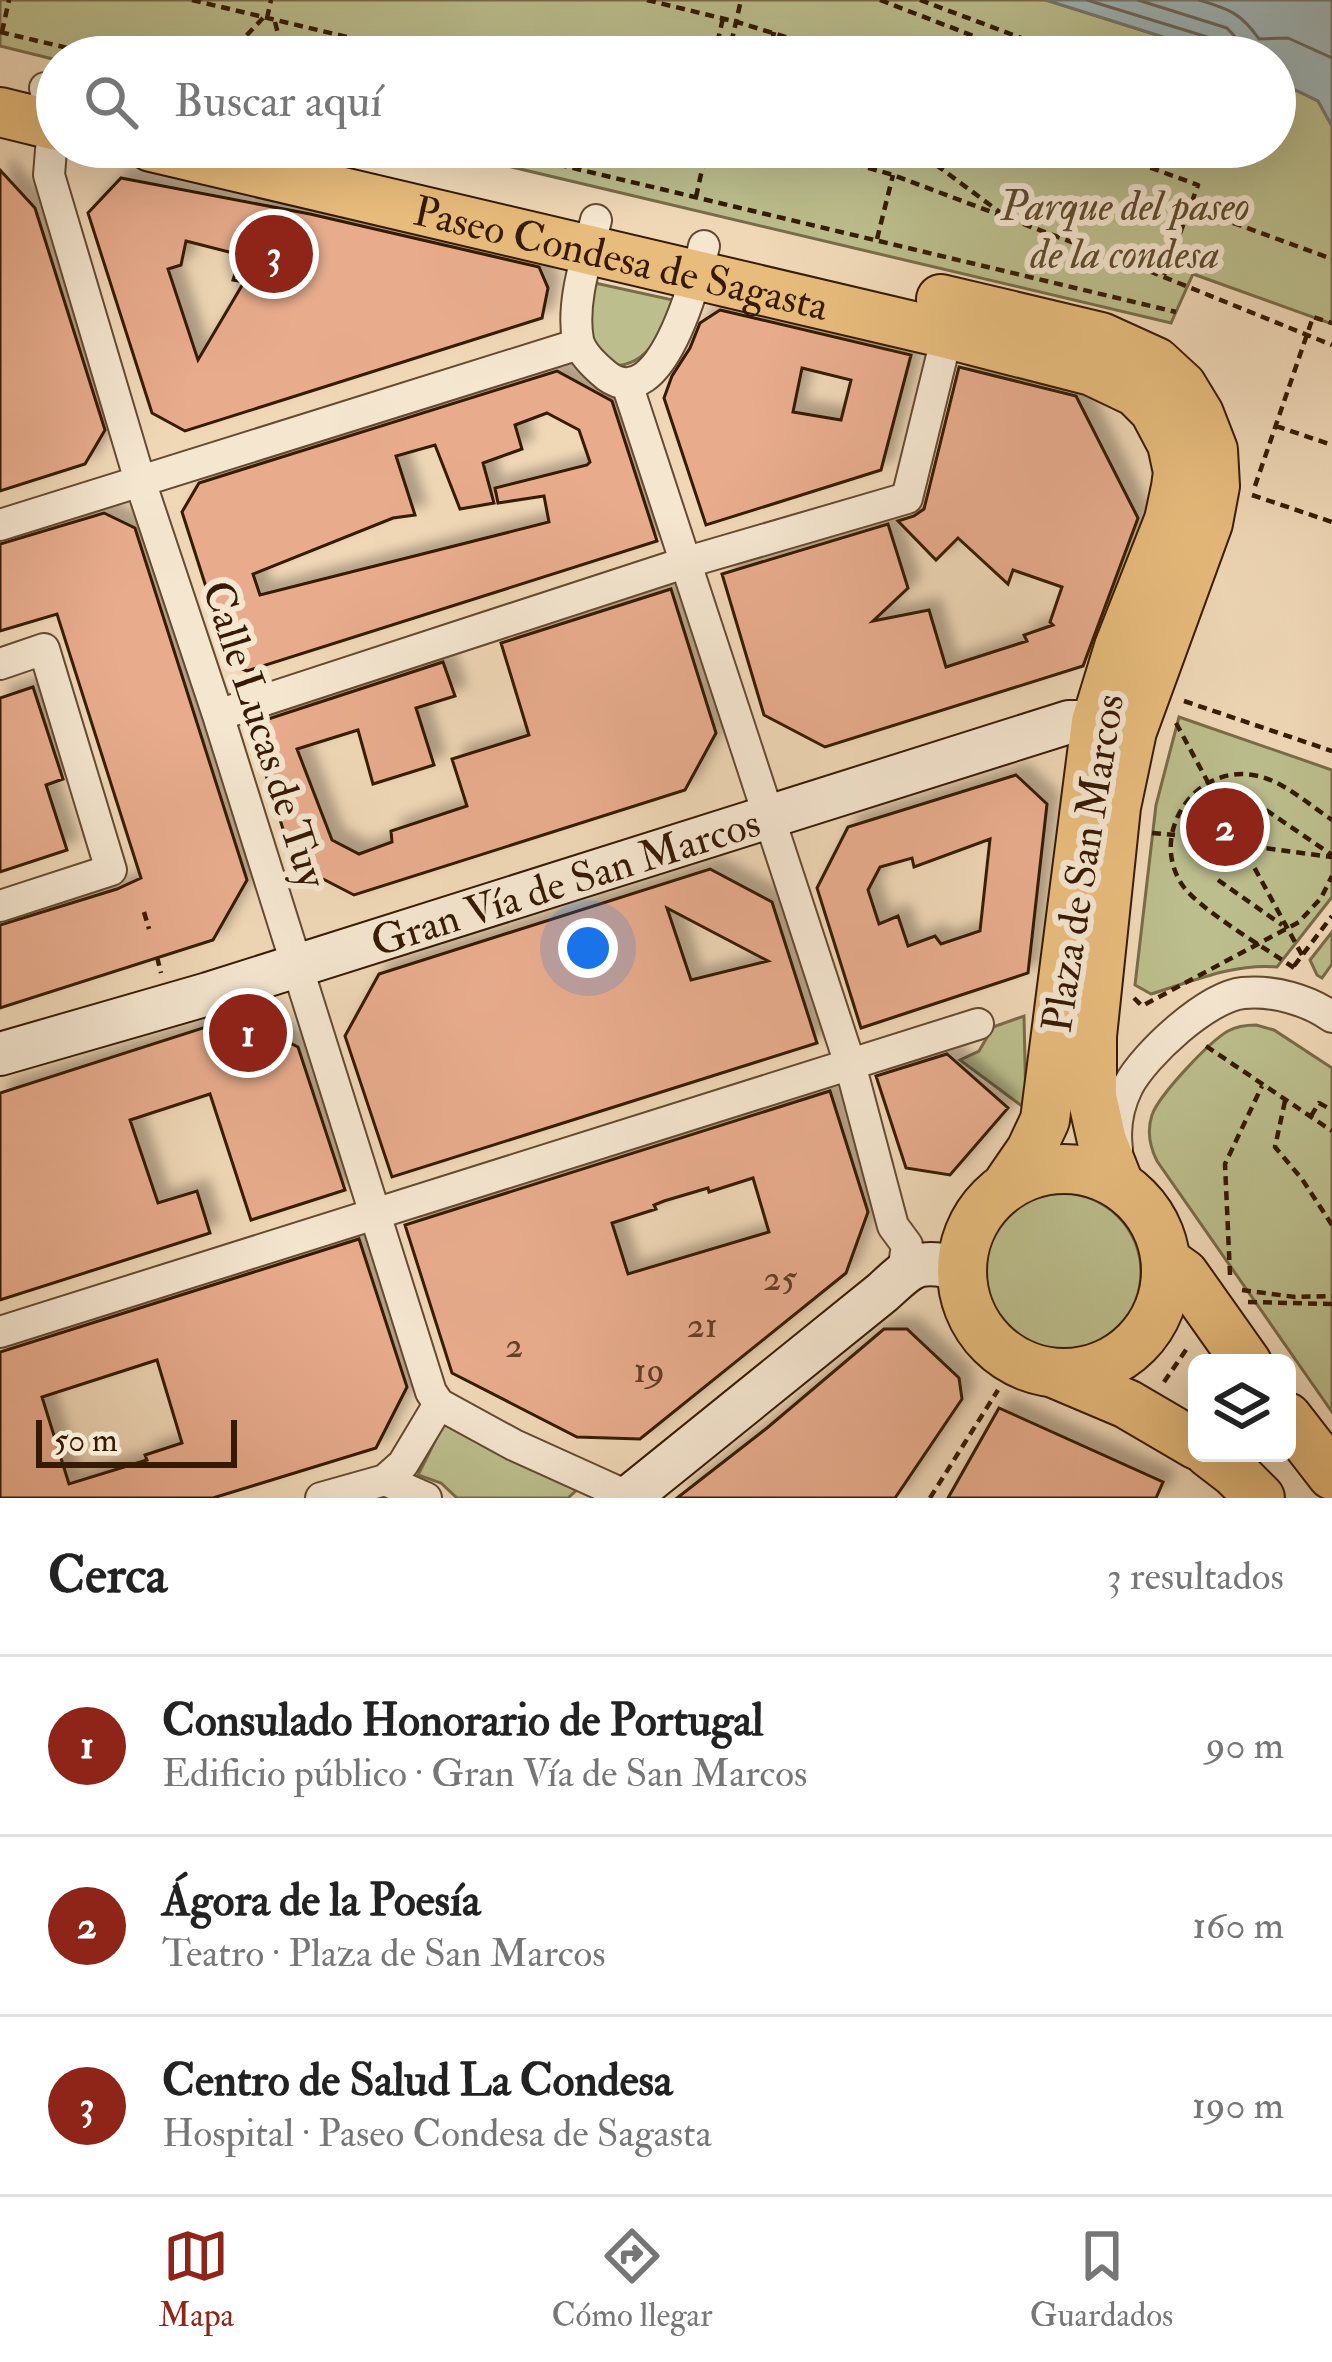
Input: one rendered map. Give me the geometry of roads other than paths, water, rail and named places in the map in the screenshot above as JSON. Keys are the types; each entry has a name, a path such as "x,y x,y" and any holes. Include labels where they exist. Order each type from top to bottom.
{"main road":[{"path":"0,112 36,103"},
{"name":"Paseo Condesa de Sagasta","path":"256,168 592,235 1096,354"},
{"name":"Paseo Condesa de Sagasta","path":"370,168 592,235"},
{"name":"Plaza de San Marcos","path":"1009,1182 1045,1120 1114,726 1208,523 1215,486 1213,451 1182,386 1156,362 1131,348 1096,354"},
{"name":"Plaza de San Marcos","path":"1114,726 1116,807 1092,1036 1092,1097 1102,1141 1128,1192"},
{"path":"1056,1374 1106,1364 1133,1347 1154,1322 1166,1293 1161,1238 1128,1192 1092,1172 1064,1168 1009,1182 988,1201 971,1226 963,1266 968,1304 994,1346 1032,1370 1056,1374 1126,1404 1188,1440"},
{"path":"1166,1261 1184,1274 1241,1354"},
{"path":"1296,1429 1332,1475"},
{"path":"1221,1462 1260,1498"}],"street":[{"name":"Calle Lucas de Tuy","path":"48,168 140,481 430,1392 439,1404"},
{"path":"592,235 578,309 579,344 594,365 612,380 627,384 656,366 675,334 700,260"},
{"path":"218,715 684,563 907,498 952,318"},
{"path":"0,525 579,344"},
{"path":"627,384 850,1064 905,1258"},
{"path":"0,664 44,650 111,870 0,905"},
{"name":"Gran Vía de San Marcos","path":"0,1054 208,994 1069,722 1114,726"},
{"path":"1128,1192 1116,1149 1116,1122 1126,1090 1134,1075 1181,1027 1209,1006 1241,993 1271,994 1315,1005 1332,1017"},
{"path":"0,1333 978,1024"},
{"path":"905,1258 963,1266"},
{"path":"321,1498 385,1480 403,1464 439,1404 629,1498 883,1292 905,1258"},
{"path":"385,1480 427,1498"}],"water":[{"path":"1046,0 1332,0 1332,126 1318,101 1296,90 1296,36 1160,36"}],"place":[{"name":"Centro de Salud La Condesa","path":"274,254"},
{"name":"Ágora de la Poesía","path":"1225,827"},
{"name":"Consulado Honorario de Portugal","path":"248,1033"}],"park label":[{"name":"Parque del paseo de la condesa","path":"1125,229"}]}
